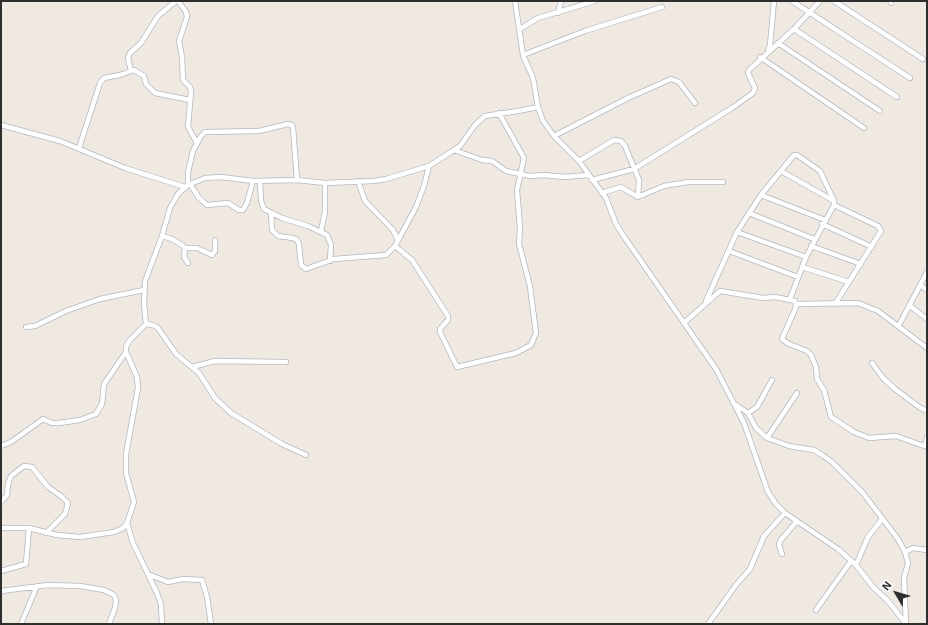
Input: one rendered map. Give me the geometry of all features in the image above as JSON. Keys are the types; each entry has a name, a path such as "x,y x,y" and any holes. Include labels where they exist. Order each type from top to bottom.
{"street":[{"path":"130,71 128,58 130,53 139,46 158,16 177,1 186,12 187,17 179,41 182,57 183,80 190,87 188,127 197,143"},
{"path":"515,1 523,56 532,78 538,107 543,121 554,136 579,161 602,193 622,233 685,322 716,369 746,429 768,492 785,514 838,549 856,565 873,587 888,601 906,624"},
{"path":"558,13 561,1"},
{"path":"520,29 531,20 595,1"},
{"path":"767,52 770,45 774,1"},
{"path":"792,1 910,78"},
{"path":"592,180 634,169 732,108 753,92 755,88 748,73 749,70 760,58 794,29 820,1"},
{"path":"834,1 922,58"},
{"path":"523,56 585,31 662,7"},
{"path":"794,29 897,97"},
{"path":"778,43 880,111"},
{"path":"760,58 864,128"},
{"path":"78,148 102,80 134,70 144,76 146,84 155,93 190,100"},
{"path":"554,136 634,95 671,79 679,82 695,103"},
{"path":"1,446 11,442 43,419 52,423 59,423 80,420 96,414 102,404 104,384 126,352 129,341 146,324 144,290 145,281 162,236 172,203 187,185 205,178 221,177 253,181 297,180 325,183 380,180 429,166 460,146 482,118 499,113 518,112 538,107"},
{"path":"395,246 412,260 448,316 448,320 440,329 440,332 457,367 509,355 528,348 536,334 529,278 519,244 520,228 517,190 523,163 523,154 499,113"},
{"path":"1,125 60,141 125,168 187,185 207,205 228,203 239,210 243,210 247,203 253,181"},
{"path":"187,185 190,161 197,143 205,132 259,131 292,125 297,180"},
{"path":"579,161 618,139 625,146 638,180 638,197"},
{"path":"454,150 482,160 492,161 506,171 530,176 544,175 564,177 588,174"},
{"path":"705,303 737,232 761,195 794,155 797,155 818,168 834,203"},
{"path":"271,213 272,228 275,233 278,236 297,240 299,244 300,262 303,267 310,269 330,260 386,255 395,246 418,202 428,175 429,166"},
{"path":"781,171 834,203 880,228 880,233 872,247 835,304"},
{"path":"260,181 262,206 271,213 321,231 330,239 330,260"},
{"path":"358,181 365,201 393,230 398,240"},
{"path":"638,197 664,186 688,182 723,182"},
{"path":"321,231 325,212 325,183"},
{"path":"602,193 621,187 638,197"},
{"path":"761,195 824,222 872,247"},
{"path":"790,299 814,239 834,203"},
{"path":"749,213 814,239"},
{"path":"737,232 806,257"},
{"path":"162,236 177,242 185,248 197,248 212,255 215,251 215,240"},
{"path":"811,246 861,264"},
{"path":"185,248 184,257 188,263"},
{"path":"729,251 798,277"},
{"path":"802,267 849,282"},
{"path":"899,325 927,272"},
{"path":"920,284 927,290"},
{"path":"26,327 35,326 66,311 100,299 144,290"},
{"path":"685,322 720,291 757,297 790,299 797,304 858,303 878,311 899,325 927,348"},
{"path":"797,304 782,339 811,355 816,367 817,379 824,390 831,417 854,432 869,438 890,435 926,446 927,437"},
{"path":"909,305 927,319"},
{"path":"146,324 153,325 158,328 176,354 199,373 215,398 238,419 306,455"},
{"path":"1,528 29,528 46,533 68,536 84,536 118,531 127,523 134,502 126,472 126,454 138,388 136,377 126,352"},
{"path":"192,367 215,361 286,362"},
{"path":"872,363 883,378 895,389 919,407 927,411"},
{"path":"748,413 757,407 772,380"},
{"path":"767,438 797,393"},
{"path":"734,403 748,413 756,428 767,438 789,446 814,450 832,462 863,493 898,539 905,552 908,563 904,578 906,624"},
{"path":"1,502 7,495 11,476 24,466 32,467 48,487 68,503 65,514 46,533"},
{"path":"708,624 736,585 750,569 764,536 785,514"},
{"path":"856,565 868,537 882,519"},
{"path":"782,554 779,545 780,541 797,521"},
{"path":"127,523 133,543 149,574 161,604 162,624"},
{"path":"1,571 26,564 29,528"},
{"path":"905,552 913,548 927,550"},
{"path":"816,610 851,561"},
{"path":"149,574 168,582 183,579 202,580 207,597 211,624"},
{"path":"1,591 37,586 75,586 111,593 115,597 116,604 109,624"},
{"path":"21,624 37,586"}]}
